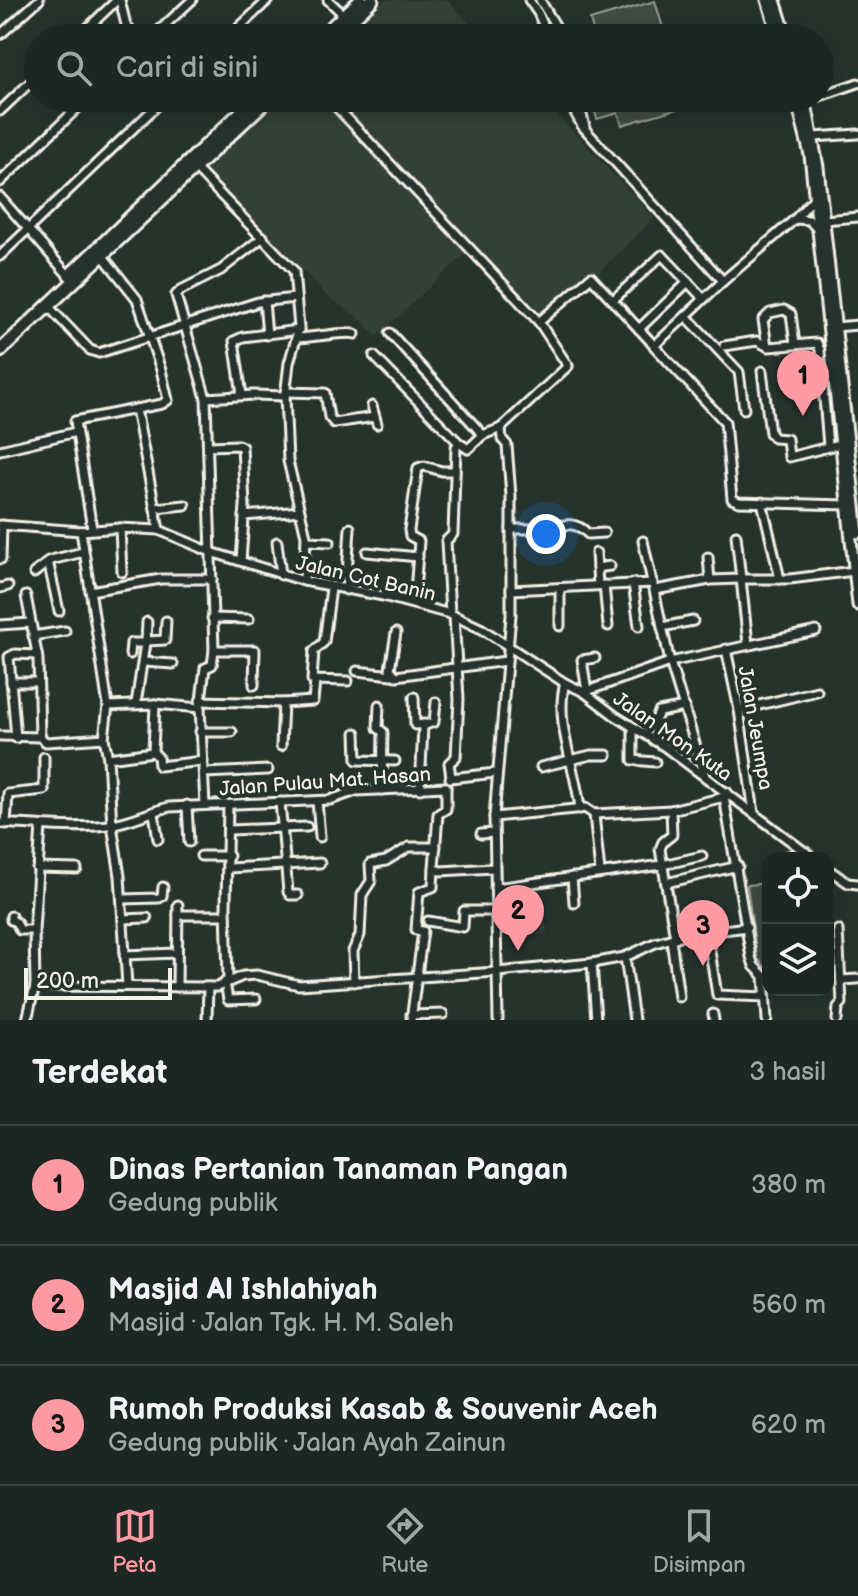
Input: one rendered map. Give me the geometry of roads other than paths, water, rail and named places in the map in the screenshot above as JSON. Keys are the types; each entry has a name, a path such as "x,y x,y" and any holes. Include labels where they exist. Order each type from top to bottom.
{"highway":[{"path":"335,24 367,1"},
{"path":"345,24 367,1"},
{"path":"0,341 248,112"},
{"path":"0,351 195,168 249,112"}],"main road":[{"path":"767,0 775,24"},
{"path":"775,0 783,24"},
{"path":"806,112 817,229 858,533"},
{"path":"808,112 814,137 835,327 844,426 840,444 854,507 854,571 858,605"}],"street":[{"path":"0,35 39,0"},
{"path":"92,24 119,0 126,24"},
{"path":"166,24 192,0"},
{"path":"243,24 268,0"},
{"path":"328,0 344,15"},
{"path":"529,0 542,10 550,24"},
{"path":"540,0 546,24"},
{"path":"834,91 858,83"},
{"path":"0,111 24,88"},
{"path":"0,182 73,112"},
{"path":"0,256 149,112"},
{"path":"341,112 539,322 568,366 501,428 483,435 468,449 374,356"},
{"path":"573,112 658,212 723,281"},
{"path":"582,112 586,129"},
{"path":"814,137 858,134"},
{"path":"195,168 292,268 298,334 289,363 285,394 287,452 307,541 304,581"},
{"path":"0,197 69,276"},
{"path":"814,198 795,219 654,346 725,422 732,499 739,502 854,507"},
{"path":"824,220 858,217"},
{"path":"795,219 807,219 817,229"},
{"path":"205,805 200,705 205,668 212,665 214,650 206,398 176,295 221,270 263,237"},
{"path":"92,529 76,421 165,404 168,400 150,336 131,289 102,255"},
{"path":"613,300 659,256 664,257 701,296"},
{"path":"539,322 591,277 651,342"},
{"path":"639,329 688,282"},
{"path":"48,306 94,352 105,352 264,301 296,298"},
{"path":"264,301 267,335"},
{"path":"767,346 763,320 770,313 784,310 791,314 795,344"},
{"path":"687,317 739,372 744,409"},
{"path":"835,327 858,325"},
{"path":"242,395 234,341 267,335 329,337 344,332 355,334"},
{"path":"390,333 483,435"},
{"path":"724,346 759,341 767,346 811,342 819,345 828,446"},
{"path":"762,371 770,433 774,438 787,439 789,457 840,444"},
{"path":"206,398 326,393 332,422 376,421 372,406"},
{"path":"136,409 159,530"},
{"path":"844,426 858,418"},
{"path":"498,1020 494,817 511,590 507,445 502,439 501,428"},
{"path":"0,450 76,432"},
{"path":"443,1014 411,1017 423,931 416,930 419,892 433,887 438,814 446,809 446,787 451,777 449,763 456,757 458,667 446,541 453,532 456,447 459,443"},
{"path":"208,446 242,447 244,516 241,561"},
{"path":"414,604 419,540 409,534 418,468 424,466 455,471"},
{"path":"762,502 780,579"},
{"path":"155,508 185,505"},
{"path":"244,516 300,511"},
{"path":"511,529 569,524 584,529 588,534 604,533"},
{"path":"1,526 1,559"},
{"name":"Jalan Cot Banin","path":"1,526 81,531 120,528 159,530 211,552 281,575 452,615 482,629 509,648"},
{"path":"120,528 122,572"},
{"path":"346,590 350,528"},
{"path":"81,531 108,706 104,738 122,899 127,986"},
{"path":"736,535 748,644"},
{"path":"307,541 330,542"},
{"path":"643,541 670,662 705,776"},
{"path":"277,542 281,575"},
{"path":"34,573 48,561 83,552"},
{"path":"367,552 418,557"},
{"path":"596,553 608,626"},
{"path":"708,557 710,580"},
{"path":"48,561 59,611"},
{"path":"597,568 610,566"},
{"path":"511,590 633,583 654,587 710,580 780,579 854,571"},
{"path":"90,591 161,579 212,579"},
{"path":"633,583 639,626"},
{"path":"108,706 313,701 314,651 324,642 331,588"},
{"path":"560,588 560,626"},
{"path":"26,596 37,655 40,737"},
{"path":"212,618 249,619"},
{"path":"130,654 131,643 165,640 166,621"},
{"path":"662,627 693,621"},
{"path":"136,704 147,622"},
{"path":"0,625 30,623"},
{"path":"33,636 65,631"},
{"path":"595,658 582,660 586,692 670,662 816,631"},
{"path":"392,675 390,669 396,633"},
{"name":"Jalan Mon Kuta","path":"509,648 565,683 586,692 806,852"},
{"name":"Jalan Jeumpa","path":"726,649 739,710 754,813"},
{"path":"214,650 255,650 254,685"},
{"path":"16,738 10,656 37,655"},
{"path":"357,671 392,675 506,661"},
{"path":"144,662 173,664"},
{"path":"315,682 348,681"},
{"path":"0,689 38,682"},
{"path":"565,683 561,702 580,809"},
{"path":"739,710 817,691"},
{"path":"414,697 415,725 434,722 436,702"},
{"path":"281,746 283,703"},
{"path":"155,704 153,752 158,757 159,766 203,761"},
{"path":"379,705 378,728 383,732 382,790"},
{"path":"655,741 659,712 685,707"},
{"path":"420,789 425,724"},
{"path":"633,727 633,760 655,762"},
{"path":"200,732 232,732"},
{"path":"356,733 357,760 395,761"},
{"path":"0,736 40,737 46,742 104,738"},
{"path":"108,758 153,752"},
{"path":"541,767 591,755 607,755"},
{"path":"3,824 8,794 44,790 44,757"},
{"path":"204,773 268,770"},
{"path":"451,777 496,773"},
{"name":"Jalan Pulau Mat. Hasan","path":"3,824 112,825 164,808 187,805 317,801 342,798 356,791 446,787"},
{"path":"594,814 671,810 725,794 752,963 764,974 767,1020"},
{"path":"317,801 320,837"},
{"path":"280,802 288,894 298,895"},
{"path":"187,805 189,842"},
{"path":"228,805 228,1000 256,999"},
{"path":"494,817 589,809 594,814 600,872"},
{"path":"671,810 673,830 660,849 679,997"},
{"path":"154,813 158,839"},
{"path":"27,1020 35,986 34,930 41,826"},
{"path":"229,830 307,827"},
{"path":"481,834 494,833"},
{"path":"354,982 353,951 360,935 362,895 371,881 370,864 386,861 409,847 436,847"},
{"path":"201,856 229,856"},
{"path":"495,888 662,865 702,856"},
{"path":"229,868 320,863"},
{"path":"666,883 738,866"},
{"path":"37,868 77,869"},
{"path":"434,868 440,871 494,868"},
{"path":"834,873 848,883 858,884"},
{"path":"572,877 574,903"},
{"path":"122,899 159,898 163,887"},
{"path":"177,987 178,905"},
{"path":"428,921 463,927 464,911 496,911"},
{"path":"178,915 223,915"},
{"path":"11,916 20,930 34,930"},
{"path":"123,919 147,918"},
{"path":"35,986 217,987 227,981 257,975 292,985 497,972 592,963 625,957 673,938 747,927"},
{"path":"837,1020 838,1007 842,1003 838,930"},
{"path":"707,932 717,995 765,997"},
{"path":"124,955 177,953"},
{"path":"625,957 634,1020"},
{"path":"592,963 596,1020"},
{"path":"841,980 858,979"},
{"path":"207,1020 208,987"}],"place":[{"name":"Dinas Pertanian Tanaman Pangan","path":"803,416"},
{"name":"Masjid Al Ishlahiyah","path":"518,951"},
{"name":"Rumoh Produksi Kasab & Souvenir Aceh","path":"703,966"}]}
